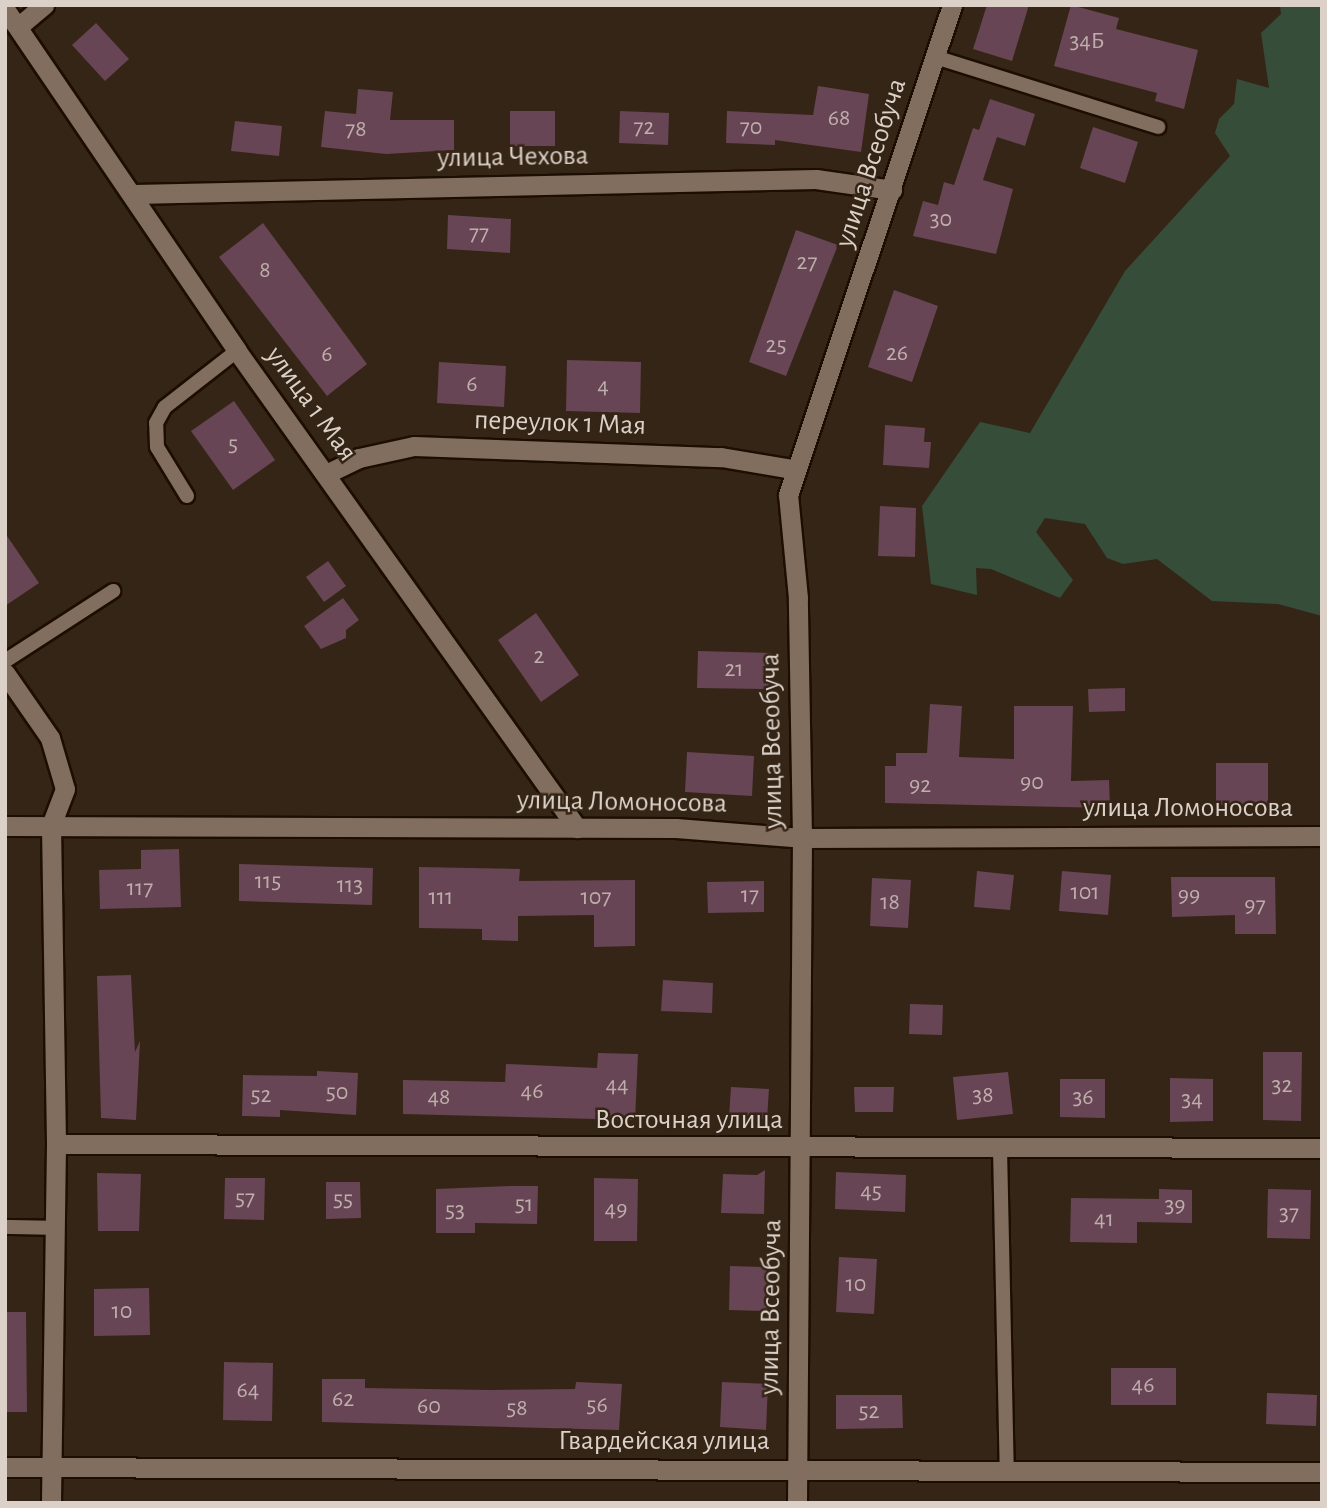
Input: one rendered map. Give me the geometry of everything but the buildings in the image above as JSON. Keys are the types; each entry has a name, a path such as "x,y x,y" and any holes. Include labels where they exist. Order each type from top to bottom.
{"street":[{"path":"19,26 44,5"},
{"name":"улица Всеобуча","path":"797,1503 802,838 798,598 788,495 793,469 830,380 952,5"},
{"name":"улица 1 Мая","path":"5,9 134,194 237,351 328,473 578,828"},
{"name":"улица Чехова","path":"134,194 816,179 892,190"},
{"name":"переулок 1 Мая","path":"328,473 359,458 414,446 721,457 793,469"},
{"path":"5,673 50,738 63,768 65,789 51,825 56,1144 51,1503"},
{"name":"улица Ломоносова","path":"5,826 578,828 802,838 1322,836"},
{"name":"Восточная улица","path":"56,1144 1322,1148"},
{"name":"Гвардейская улица","path":"5,1467 1322,1472"}],"lane":[{"path":"935,57 1158,127"},
{"path":"187,496 157,447 156,423 165,407 237,351"},
{"path":"5,661 113,591"},
{"path":"1000,1148 1007,1472"},
{"path":"5,1227 55,1228"}],"green space":[{"path":"1280,5 1322,5 1322,616 1278,604 1212,601 1157,559 1123,564 1107,558 1085,524 1045,518 1036,532 1073,580 1060,598 991,569 976,568 977,595 931,584 922,506 980,422 1030,433 1125,271 1230,156 1215,133 1219,119 1234,104 1237,79 1269,88 1261,33 1281,14"}]}
